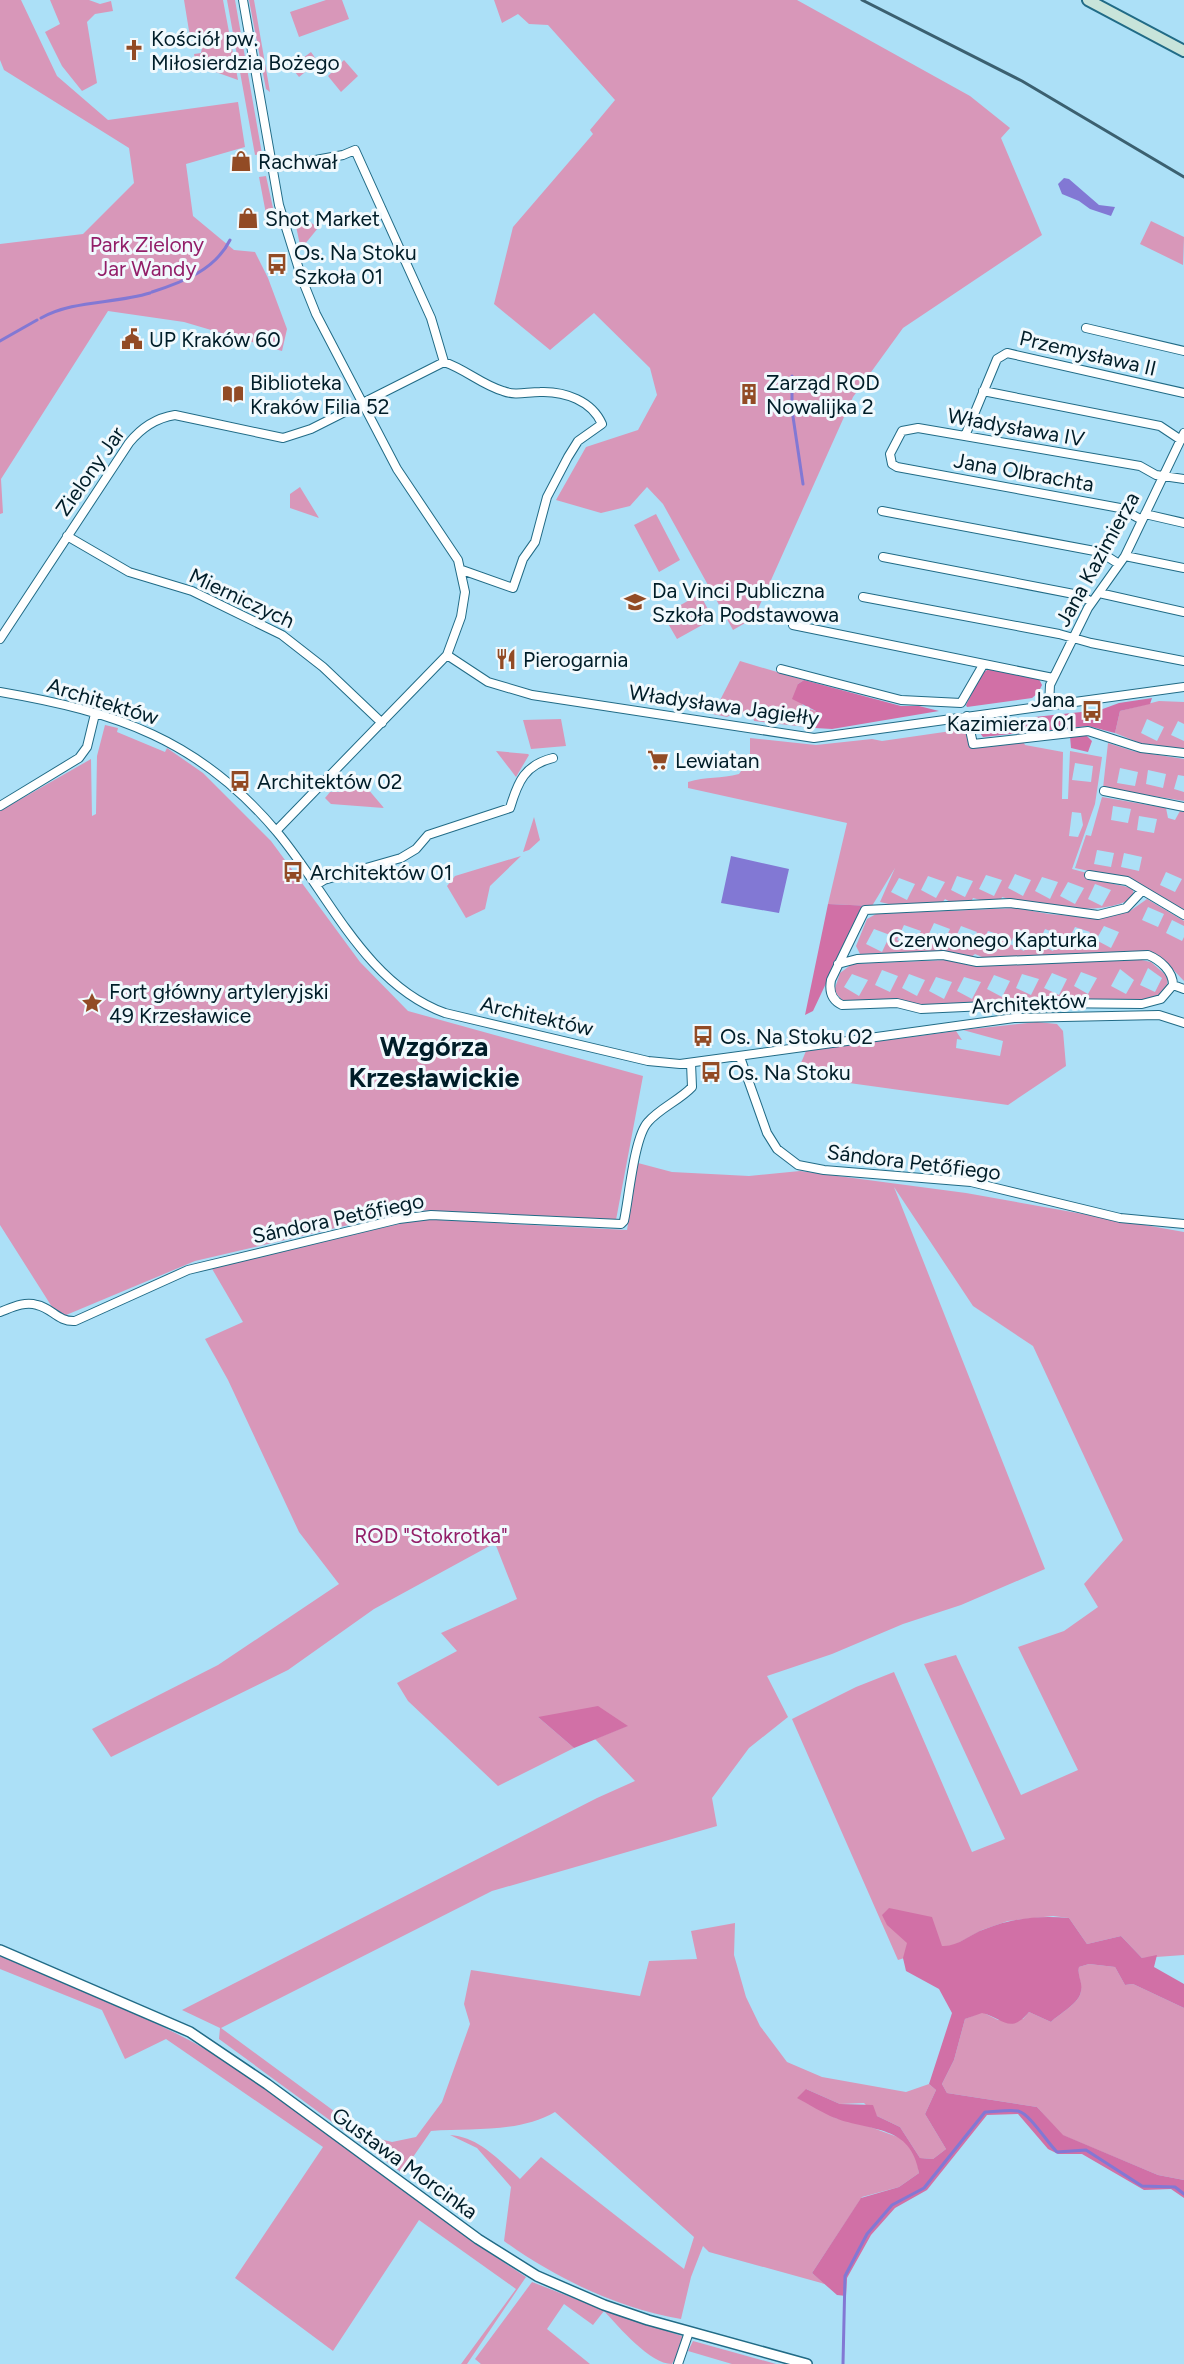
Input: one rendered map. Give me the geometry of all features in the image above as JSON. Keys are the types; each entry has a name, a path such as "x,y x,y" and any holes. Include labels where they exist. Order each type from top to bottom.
{"main road":[{"path":"1088,0 1184,51"}],"street":[{"path":"243,0 282,218 302,279 362,404 397,469 452,549 462,570 465,592 461,617 447,655 276,831"},
{"path":"272,168 344,155 355,150 431,318 444,362 500,391 516,395 542,392 579,399 597,412 602,424 578,441 568,457 547,497 535,542 523,559 513,588 462,570"},
{"path":"1086,328 1184,351"},
{"name":"Przemysława II","path":"964,436 997,358 1007,353 1184,393"},
{"name":"Zielony Jar","path":"0,639 135,435 164,417 186,417 283,438 311,429 444,362"},
{"path":"983,391 1160,426 1182,436"},
{"name":"Władysława IV","path":"897,467 892,464 890,454 899,434 905,429 918,428 1140,466 1156,475 1184,478"},
{"name":"Jana Kazimierza","path":"1049,705 1053,678 1092,602 1125,556 1182,436"},
{"name":"Jana Olbrachta","path":"897,467 1120,508 1143,517 1184,523"},
{"path":"882,511 1100,552 1119,564"},
{"name":"Mierniczych","path":"67,536 129,572 192,591 282,635 323,667 382,723"},
{"path":"1125,556 1184,568"},
{"path":"883,558 1079,595 1092,602"},
{"path":"1099,593 1184,612"},
{"path":"863,597 1184,662"},
{"path":"793,625 1053,678"},
{"name":"Władysława Jagiełły","path":"447,655 488,682 532,695 794,736 827,737 1184,687"},
{"path":"781,669 901,700 961,703 983,665"},
{"name":"Architektów","path":"0,692 95,714 153,733 186,750 219,776 276,831 376,966 400,988 425,1004 462,1017 648,1061 692,1063 1014,1018 1159,1015 1184,1023"},
{"path":"0,806 79,758 87,747 95,714"},
{"path":"967,717 973,744 1088,731 1141,748 1184,753"},
{"path":"316,885 324,880 401,858 416,849 428,836 510,808 515,790 535,762 553,758"},
{"path":"1104,791 1184,807"},
{"path":"1089,875 1127,881 1184,915"},
{"path":"1141,891 1126,908 1098,915 1010,903 865,910 838,964 830,988 836,1001 847,1005 897,1003 921,1009 1048,1004 1142,1004 1161,999 1173,985 1184,989"},
{"path":"849,943 857,959"},
{"name":"Czerwonego Kapturka","path":"838,964 857,959 943,955 976,962 1141,955 1158,961 1170,972 1173,985"},
{"name":"Sándora Petőfiego","path":"740,1057 771,1142 798,1165 824,1170 971,1182 1120,1218 1184,1224"},
{"name":"Sándora Petőfiego","path":"0,1312 33,1304 42,1307 61,1320 75,1321 188,1270 399,1219 431,1215 621,1224 624,1221 635,1167 637,1143 647,1122 692,1087 692,1063"},
{"name":"Gustawa Morcinka","path":"0,1950 190,2032 267,2084 509,2260 604,2305 689,2332 807,2364"},
{"path":"678,2364 689,2332"}],"green space":[{"name":"Park Zielony Jar Wandy","path":"0,0 21,0 57,76 108,120 238,102 245,147 186,164 193,216 234,250 255,252 268,278 287,329 282,351 184,322 108,311 1,479 3,513 0,514 0,244 83,234 134,183 129,148 4,70 0,60"},
{"path":"50,0 89,0 100,4 111,1 113,11 95,14 87,22 97,83 82,91 62,66 45,32 60,24"},
{"path":"184,0 223,0 238,80 196,65 194,54 201,53 203,42 199,37 190,37"},
{"path":"227,0 235,0 262,154 255,155"},
{"path":"249,0 254,0 270,92 266,89"},
{"path":"326,0 342,0 349,19 299,37 290,12"},
{"path":"494,0 797,0 970,96 1010,128 1001,138 1042,235 903,328 853,397 754,618 733,630 663,504 647,487 630,506 601,513 556,500 586,447 638,430 657,395 650,368 594,313 550,350 494,304 513,227 593,134 590,130 615,100 548,25 529,24 518,14 502,23"},
{"path":"311,52 318,62 299,77 291,67"},
{"path":"344,60 358,76 341,92 328,76"},
{"path":"266,176 273,208 267,219 259,177"},
{"path":"293,212 299,213 318,228 305,244 300,245"},
{"path":"1151,221 1184,237 1183,265 1140,244"},
{"path":"300,487 319,518 290,508 290,494"},
{"path":"656,514 680,560 659,572 634,525"},
{"path":"700,594 713,619 677,639 663,615"},
{"path":"740,661 804,680 798,684 803,707 816,711 815,728 754,721 753,717 738,711 727,717 713,714"},
{"path":"1159,701 1184,702 1184,724 1178,721 1171,735 1184,741 1184,751 1150,744 1147,746 1115,733 1120,711","holes":["1147,719 1164,727 1157,741 1141,733"]},
{"path":"561,719 566,746 531,749 523,720"},
{"path":"105,725 118,728 117,732 165,752 167,748 203,773 271,841 360,962 408,1011 643,1076 616,1220 412,1210 195,1261 59,1318 0,1225 0,811 91,759 92,816 96,814 97,756"},
{"path":"965,729 970,747 1023,741 1025,745 1063,752 1062,799 1068,799 1070,751 1102,757 1095,804 1072,869 1087,873 1086,878 1128,887 1133,890 1134,896 1123,903 1090,909 1051,907 1002,897 1001,900 984,901 973,898 971,902 952,903 945,899 942,903 893,905 880,902 895,868 872,906 828,904 847,823 688,788 688,782 695,780 739,774 750,758 750,738 816,745 872,739 882,741","holes":["1075,763 1093,766 1091,782 1072,780","1072,812 1081,813 1083,825 1078,837 1069,836","1015,874 1031,880 1023,896 1008,888","986,875 1002,880 994,896 979,889","928,876 945,882 936,898 921,890","957,876 973,881 965,897 951,890","1042,877 1058,882 1050,899 1035,891","899,878 915,884 907,900 891,892","1068,882 1084,888 1075,904 1060,896","1095,884 1111,890 1102,906 1088,899"]},
{"path":"1108,743 1133,751 1184,759 1184,776 1178,775 1174,789 1184,792 1184,801 1103,788","holes":["1120,768 1138,772 1135,786 1117,783","1148,770 1166,774 1163,788 1146,784"]},
{"path":"496,751 528,754 529,755 516,777"},
{"path":"356,775 384,808 331,804 325,798 330,792 340,792"},
{"path":"1102,797 1166,808 1168,818 1175,820 1180,811 1184,812 1184,911 1130,880 1075,868 1086,835 1091,836","holes":["1113,806 1131,809 1128,823 1111,820","1139,816 1157,819 1154,833 1137,830","1097,850 1114,853 1111,867 1094,864","1124,853 1142,857 1139,871 1121,867","1166,872 1182,879 1175,892 1160,885"]},
{"path":"534,817 540,840 529,850 523,852"},
{"path":"521,856 490,886 485,909 466,918 447,886 455,876"},
{"path":"1147,899 1184,921 1184,926 1172,920 1166,933 1182,941 1184,937 1184,981 1163,959 1144,951 1010,957 982,957 975,954 970,958 949,952 860,954 856,946 867,919 876,914 1016,908 1049,914 1100,918 1130,911","holes":["1148,907 1164,914 1158,927 1142,920","934,923 950,929 942,946 927,938","904,925 921,931 912,947 897,940","961,926 977,932 969,948 954,941","1104,926 1119,932 1111,948 1096,940","1075,927 1090,932 1082,949 1068,941","874,929 890,935 882,952 866,944","1017,929 1032,935 1024,951 1010,944","1045,929 1061,935 1053,951 1038,944","988,931 1004,936 996,952 981,945"]},
{"path":"1137,959 1151,962 1168,977 1167,987 1156,998 1146,1001 1070,1000 920,1005 894,1000 843,1001 834,991 840,973 852,964 947,960 973,966","holes":["1148,968 1162,978 1155,992 1140,985","1120,969 1134,980 1126,994 1111,986","882,970 898,976 890,992 875,985","1081,972 1097,978 1088,994 1074,986","1052,973 1067,979 1059,995 1044,988","852,974 868,980 859,996 844,987","909,974 925,980 917,996 902,988","1022,974 1039,979 1031,995 1016,988","994,975 1010,981 1002,997 987,989","936,977 952,982 944,999 929,991","964,977 981,982 972,999 957,991"]},
{"path":"1037,1022 1057,1024 1063,1031 1066,1066 1008,1105 842,1082 801,1063 806,1051 956,1031 962,1040 957,1039 956,1048 1000,1056 1003,1041 963,1030"},
{"name":"ROD \"Stokrotka\"","path":"638,1163 672,1172 749,1176 800,1171 966,1193 1184,1232 1184,1955 1142,1958 1121,1936 1087,1944 1069,1918 1053,1916 1008,1921 982,1930 951,1947 942,1946 898,1960 792,1719 856,1687 894,1672 972,1852 1005,1839 924,1664 956,1655 1021,1795 1078,1770 1018,1647 1064,1631 1098,1607 1084,1584 1123,1540 1033,1346 973,1306 894,1187 1045,1569 961,1605 903,1624 832,1654 767,1676 788,1717 749,1748 712,1798 717,1826 492,1891 221,2028 368,2136 392,2142 416,2137 442,2102 470,2024 464,2004 471,1970 640,1996 649,1961 697,1959 691,1931 735,1923 734,1955 746,1997 760,2026 787,2062 822,2077 906,2092 929,2084 936,2090 925,2114 946,2149 933,2159 920,2158 900,2127 877,2116 864,2103 840,2104 806,2089 835,2118 862,2124 903,2139 916,2156 919,2173 899,2187 862,2197 812,2273 825,2284 709,2252 703,2246 691,2277 681,2319 634,2307 588,2290 544,2267 504,2241 511,2187 477,2148 450,2135 479,2145 520,2179 541,2157 684,2269 694,2237 555,2112 541,2119 511,2126 431,2131 402,2173 219,2039 220,2028 182,2010 597,1798 635,1781 595,1739 627,1726 538,1717 574,1748 498,1786 408,1701 397,1683 457,1651 441,1633 517,1599 495,1543 374,1609 288,1670 111,1757 92,1729 218,1665 339,1584 299,1532 228,1380 205,1339 243,1322 211,1267 420,1219 627,1230"},
{"path":"0,1956 126,2009 218,2056 526,2277 467,2364 461,2364 516,2289 419,2220 333,2351 235,2278 323,2147 166,2039 125,2059 102,2010 0,1969"},
{"path":"1089,1964 1115,1967 1125,1985 1133,1984 1184,2008 1184,2180 1158,2175 1062,2135 1037,2107 947,2093 942,2084 954,2060 965,2019 982,2012 998,2020 1023,2019 1029,2012 1051,2022 1077,2000 1081,1991 1079,1967"},
{"path":"532,2282 604,2310 682,2336 683,2344 672,2364 663,2362 635,2344 604,2311 593,2325 564,2304 547,2329 590,2364 481,2364 475,2359"},
{"path":"693,2341 776,2364 732,2364 688,2351"}],"shaded area":[{"path":"1064,178 1069,179 1099,205 1115,207 1111,216 1090,209 1079,201 1062,194 1058,184"},
{"path":"989,669 1039,679 1042,685 1032,698 967,707 982,673"},
{"path":"804,680 901,706 919,706 939,711 832,729 815,728 816,711 792,699 798,684"},
{"path":"1152,698 1150,704 1120,711 1115,733 1088,726 983,737 977,729 980,723 1100,710 1119,703"},
{"path":"1086,735 1092,741 1088,752 1071,748 1070,736"},
{"path":"731,856 789,869 779,913 721,903"},
{"path":"828,904 872,906 862,907 813,1011 805,1015"},
{"path":"598,1706 628,1726 574,1748 538,1717"},
{"path":"889,1908 932,1917 942,1946 964,1940 980,1931 1006,1922 1037,1917 1058,1917 1069,1918 1087,1944 1121,1936 1142,1958 1157,1955 1154,1967 1184,1984 1184,2008 1133,1984 1125,1985 1115,1967 1089,1964 1079,1967 1080,1995 1073,2004 1051,2022 1029,2012 1017,2023 1011,2024 982,2013 965,2019 954,2060 942,2084 947,2093 1037,2107 1063,2135 1158,2175 1184,2180 1184,2198 1171,2189 1144,2190 1082,2154 1058,2154 1048,2149 1018,2114 987,2115 927,2190 895,2208 871,2235 847,2278 846,2296 837,2295 812,2273 861,2198 899,2187 919,2173 915,2157 908,2146 898,2138 888,2132 835,2118 820,2111 797,2098 806,2089 840,2104 873,2105 877,2116 900,2127 920,2158 933,2159 946,2149 925,2114 936,2090 929,2084 952,2013 939,1989 906,1971 903,1958 907,1943 887,1925 882,1915"}],"waterway":[{"path":"152,292 197,274 216,259 230,240"},
{"path":"41,318 66,308 150,293"},
{"path":"0,341 37,320"},
{"path":"792,376 792,410 803,484"},
{"path":"843,2364 845,2276 867,2234 892,2205 924,2188 985,2112 1006,2110 1023,2113 1057,2152 1086,2150 1142,2186 1175,2187 1184,2194"}],"railway":[{"path":"862,0 1022,81 1184,177"}],"place":[{"name":"Kościół pw. Miłosierdzia Bożego","path":"134,50"},
{"name":"Rachwał","path":"241,161"},
{"name":"Shot Market","path":"248,218"},
{"name":"Os. Na Stoku Szkoła 01","path":"277,264"},
{"name":"UP Kraków 60","path":"132,339"},
{"name":"Biblioteka Kraków Filia 52","path":"233,394"},
{"name":"Zarząd ROD Nowalijka 2","path":"749,394"},
{"name":"Da Vinci Publiczna Szkoła Podstawowa","path":"635,602"},
{"name":"Pierogarnia","path":"506,659"},
{"name":"Jana Kazimierza 01","path":"1092,711"},
{"name":"Lewiatan","path":"658,760"},
{"name":"Architektów 02","path":"240,781"},
{"name":"Architektów 01","path":"293,872"},
{"name":"Fort główny artyleryjski 49 Krzesławice","path":"92,1003"},
{"name":"Os. Na Stoku 02","path":"703,1036"},
{"name":"Os. Na Stoku","path":"711,1072"}],"district":[{"name":"Wzgórza Krzesławickie","path":"434,1062"}]}
